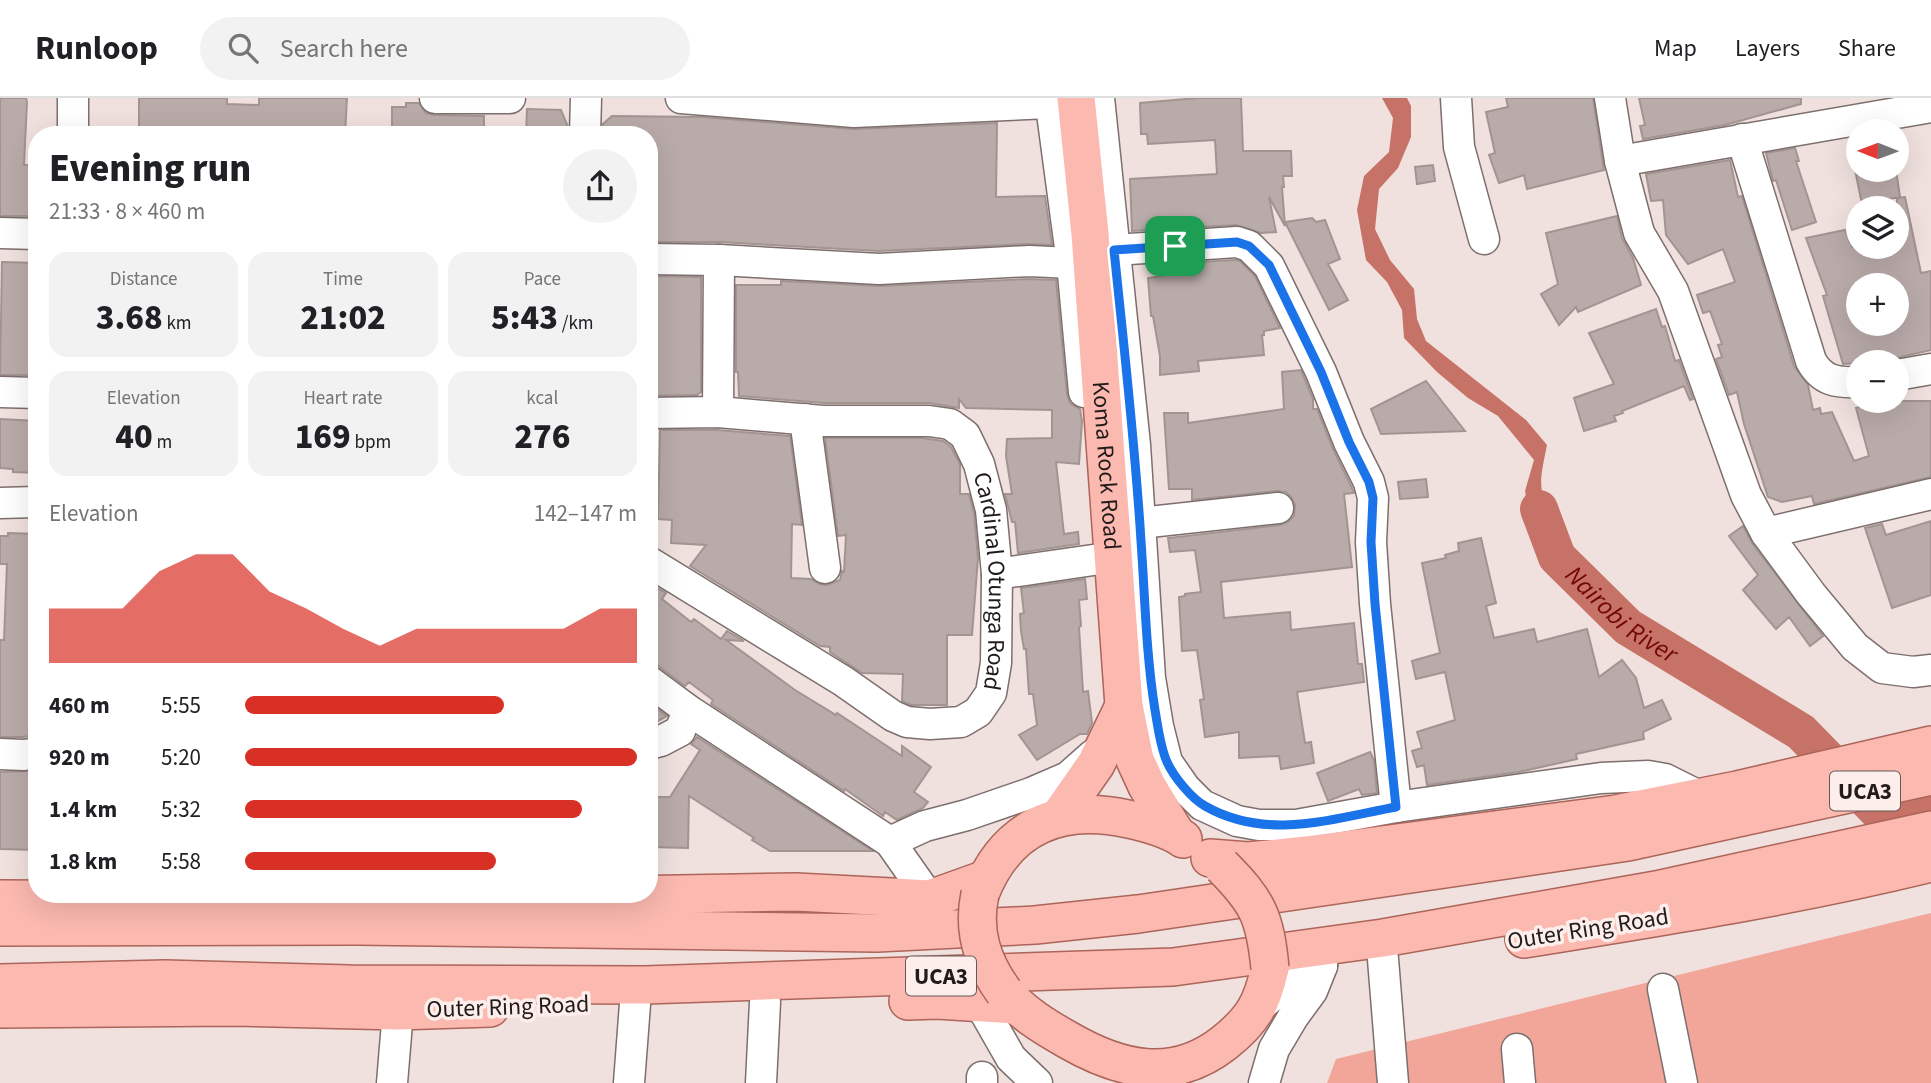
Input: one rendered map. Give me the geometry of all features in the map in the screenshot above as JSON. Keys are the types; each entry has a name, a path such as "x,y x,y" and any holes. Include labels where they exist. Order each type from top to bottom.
{"main road":[{"name":"Koma Rock Road","path":"1059,100 1090,234 1124,706 1096,764 1059,817"},
{"path":"1124,706 1136,760 1147,786 1176,834"},
{"name":"UCA3","path":"1216,862 1374,847 1602,816 1773,782 1926,756"},
{"name":"UCA3","path":"0,927 357,926 877,933 1035,925 1138,914 1628,842 1800,806 1926,756"},
{"name":"Outer Ring Road","path":"0,1009 233,1007 398,1011 635,1004 1000,1000 1096,1056 1141,1068 1164,1069 1191,1062 1213,1052 1250,1018 1265,989 1270,968 1267,938 1257,908 1241,884 1216,862 1176,834 1118,817 1088,814 1059,817 1020,836 1008,847 983,887 976,930 1000,1000"},
{"name":"Outer Ring Road","path":"0,983 165,979 350,984 645,985 1173,967 1383,938 1656,890 1931,830"},
{"name":"Outer Ring Road","path":"1322,966 1691,913 1920,866"},
{"path":"658,894 784,892 930,899 983,887"},
{"path":"0,899 28,899"},
{"path":"1208,1083 1250,1018"},
{"path":"1096,1056 1125,1083"}],"street":[{"path":"73,98 73,126"},
{"path":"435,98 510,98"},
{"path":"585,126 586,98"},
{"path":"681,98 854,112 1059,100 1110,690 1110,715 1106,734 1093,755 1068,777 967,815 925,826 890,842"},
{"path":"1099,98 1135,445 1150,678 1167,762 1185,788 1202,805 1237,821 1259,825 1296,825 1396,807 1601,778 1648,776 1665,779 1701,797"},
{"path":"1456,98 1459,147 1484,239"},
{"path":"1609,98 1620,161 1639,233 1673,291 1746,495 1766,533 1855,647 1882,668 1931,670"},
{"path":"1620,161 1931,107"},
{"path":"1742,139 1811,361 1823,377 1846,382"},
{"path":"0,233 28,234"},
{"path":"1114,250 1237,242 1249,246 1269,265 1321,372 1372,492 1371,542 1375,604 1396,807"},
{"path":"658,259 879,269 1029,261 1072,263"},
{"path":"718,412 719,260"},
{"path":"1909,373 1931,369"},
{"path":"0,392 28,393"},
{"name":"Cardinal Otunga Road","path":"658,413 718,412 805,419 929,421 950,424 965,435 979,464 991,510 997,574 996,663 991,692 978,712 961,722 907,722 893,716 843,681 658,568"},
{"path":"805,419 825,568"},
{"path":"1766,533 1931,494"},
{"path":"0,503 28,502"},
{"path":"1140,523 1278,508"},
{"path":"997,574 1100,559"},
{"path":"658,688 890,842 930,899"},
{"path":"658,742 680,731 688,710"},
{"path":"0,754 28,754"},
{"path":"1382,959 1394,1083"},
{"path":"1264,1083 1274,1049 1312,990 1322,966"},
{"name":"Outer Ring Road","path":"1250,1018 1299,975 1322,966"},
{"path":"1662,989 1682,1083"},
{"path":"1000,1000 1012,1058 1037,1083"},
{"path":"761,1083 765,1002"},
{"path":"629,1083 635,1004"},
{"path":"392,1083 398,1011"},
{"path":"1517,1049 1519,1083"}],"shaded area":[{"path":"1382,98 1407,98 1411,106 1411,137 1398,168 1379,189 1375,229 1390,260 1414,289 1417,319 1426,341 1526,420 1547,445 1542,470 1542,489 1548,506 1564,526 1557,557 1533,529 1525,491 1534,460 1498,416 1468,398 1437,372 1404,338 1402,310 1387,282 1366,260 1357,210 1364,176 1389,152 1393,118"},
{"path":"1931,913 1931,1083 1327,1083 1336,1059"}],"building":[{"path":"0,98 26,98 24,165 28,165 28,216 0,216"},
{"path":"139,98 227,98 227,104 259,105 259,98 347,98 345,126 139,126"},
{"path":"1198,98 1241,98 1243,151 1291,151 1292,176 1283,176 1282,187 1285,226 1269,197 1276,232 1261,233 1236,225 1132,231 1130,179 1217,174 1215,140 1148,144 1147,134 1141,134 1140,103"},
{"path":"1506,98 1593,98 1604,170 1527,189 1524,175 1499,183 1489,155 1495,153 1486,112 1508,107"},
{"path":"1639,98 1801,98 1801,104 1725,125 1643,139 1640,126 1645,125"},
{"path":"406,103 419,103 426,113 434,115 484,116 484,126 392,126 392,107 406,107"},
{"path":"527,109 561,110 568,126 526,126"},
{"path":"612,116 703,117 853,129 997,123 996,197 1045,196 1052,245 879,251 719,242 658,242 658,126 603,124"},
{"path":"1795,148 1799,161 1796,161 1816,222 1792,230 1776,180 1773,181 1766,153"},
{"path":"1730,160 1738,197 1742,196 1794,366 1808,385 1813,410 1820,408 1821,414 1832,412 1854,461 1869,456 1857,413 1909,413 1909,401 1931,401 1931,477 1814,504 1812,496 1782,502 1768,497 1744,424 1737,392 1729,395 1716,359 1722,357 1718,345 1722,344 1710,311 1703,313 1697,295 1735,282 1723,249 1688,264 1666,235 1663,200 1651,201 1646,174"},
{"path":"1433,165 1435,181 1417,184 1415,167"},
{"path":"1857,182 1898,182 1900,196 1860,196"},
{"path":"1617,216 1622,238 1633,258 1641,285 1578,312 1576,307 1559,325 1541,294 1558,284 1546,233"},
{"path":"1909,216 1921,273 1931,271 1931,350 1909,355 1909,350 1846,350 1846,364 1843,364 1823,296 1827,295 1806,238 1845,230 1846,259 1909,259"},
{"path":"1312,218 1316,222 1325,220 1340,259 1328,264 1348,300 1329,310 1285,222"},
{"path":"1240,261 1255,276 1280,328 1264,331 1264,355 1198,361 1199,371 1160,375 1160,356 1151,316 1148,278 1162,276 1161,270 1183,269 1183,263"},
{"path":"2,262 28,263 28,375 0,375"},
{"path":"658,276 701,277 701,392 697,395 658,396"},
{"path":"1056,280 1067,394 1070,403 1080,409 1082,421 1079,464 1056,462 1064,534 1078,532 1079,544 1018,553 1015,522 1012,522 1005,494 1012,494 1006,456 1007,439 1052,438 1052,410 966,408 959,399 959,408 929,403 824,403 739,396 736,372 736,285 781,285 781,281 880,286"},
{"path":"1656,309 1662,327 1665,326 1675,361 1679,360 1693,399 1690,400 1684,386 1622,411 1623,413 1614,416 1616,421 1584,431 1574,398 1614,384 1589,333"},
{"path":"1301,370 1313,399 1313,409 1317,409 1354,493 1344,494 1352,567 1221,582 1224,618 1290,612 1291,630 1354,623 1358,664 1362,664 1364,682 1297,692 1305,743 1311,742 1314,763 1281,769 1279,756 1239,758 1239,732 1205,737 1200,700 1204,699 1197,650 1182,651 1179,597 1201,592 1195,550 1170,552 1168,538 1280,525 1294,516 1295,505 1286,492 1192,500 1192,489 1169,489 1164,413 1188,413 1188,423 1284,409 1282,372"},
{"path":"1426,381 1465,431 1381,434 1371,409"},
{"path":"0,419 28,421 28,473 0,468"},
{"path":"660,430 717,430 790,436 802,525 792,524 791,578 811,579 827,585 840,580 842,571 844,572 846,535 838,536 825,438 922,438 943,441 951,447 960,464 960,494 969,494 974,513 978,558 972,635 947,635 947,705 911,705 902,701 903,674 862,673 830,652 830,647 820,646 690,566 706,545 671,543 672,520 658,519"},
{"path":"1426,479 1428,497 1400,499 1398,482"},
{"path":"1931,521 1931,595 1892,608 1865,528 1882,524 1886,535"},
{"path":"1743,526 1752,543 1823,636 1810,646 1789,617 1776,629 1743,590 1758,575 1729,536"},
{"path":"8,533 28,534 28,736 23,737 0,737 0,640 4,640 7,564 0,564 0,536 8,536"},
{"path":"1481,538 1496,603 1486,606 1494,638 1534,629 1537,642 1587,629 1599,677 1622,660 1636,678 1644,708 1662,700 1671,719 1643,732 1644,739 1576,754 1577,759 1519,772 1427,785 1424,765 1417,767 1412,751 1422,748 1417,732 1455,720 1445,672 1416,679 1412,661 1440,653 1422,563 1446,558 1445,555 1459,551 1458,543"},
{"path":"1085,579 1087,599 1079,600 1079,627 1083,692 1088,691 1092,723 1087,734 1080,734 1037,760 1019,735 1037,725 1033,694 1029,694 1026,649 1021,631 1020,614 1024,613 1021,588"},
{"path":"658,588 666,593 662,599 691,622 694,619 721,639 727,631 744,641 726,640 795,690 836,715 837,713 902,756 902,746 931,767 914,792 928,802 923,808 897,820 885,812 883,816 711,704 713,700 689,682 685,686 658,666"},
{"path":"658,710 667,716 658,721"},
{"path":"697,737 873,851 770,851 689,796 688,848 658,847 658,797 670,797 700,750 691,744"},
{"path":"1370,752 1374,760 1377,793 1362,795 1359,789 1328,801 1317,773"},
{"path":"28,771 28,850 0,849 0,772"}],"waterway":[{"name":"Nairobi River","path":"1539,509 1557,557 1628,627 1801,732 1880,813 1931,815"}],"route":[{"path":"1237,242 1249,246 1269,265 1321,372 1349,442 1369,482 1373,498 1371,542 1375,604 1396,807 1296,825 1259,825 1237,821 1202,805 1185,788 1167,762 1150,678 1135,445 1114,250 1175,246 1237,242"}]}
